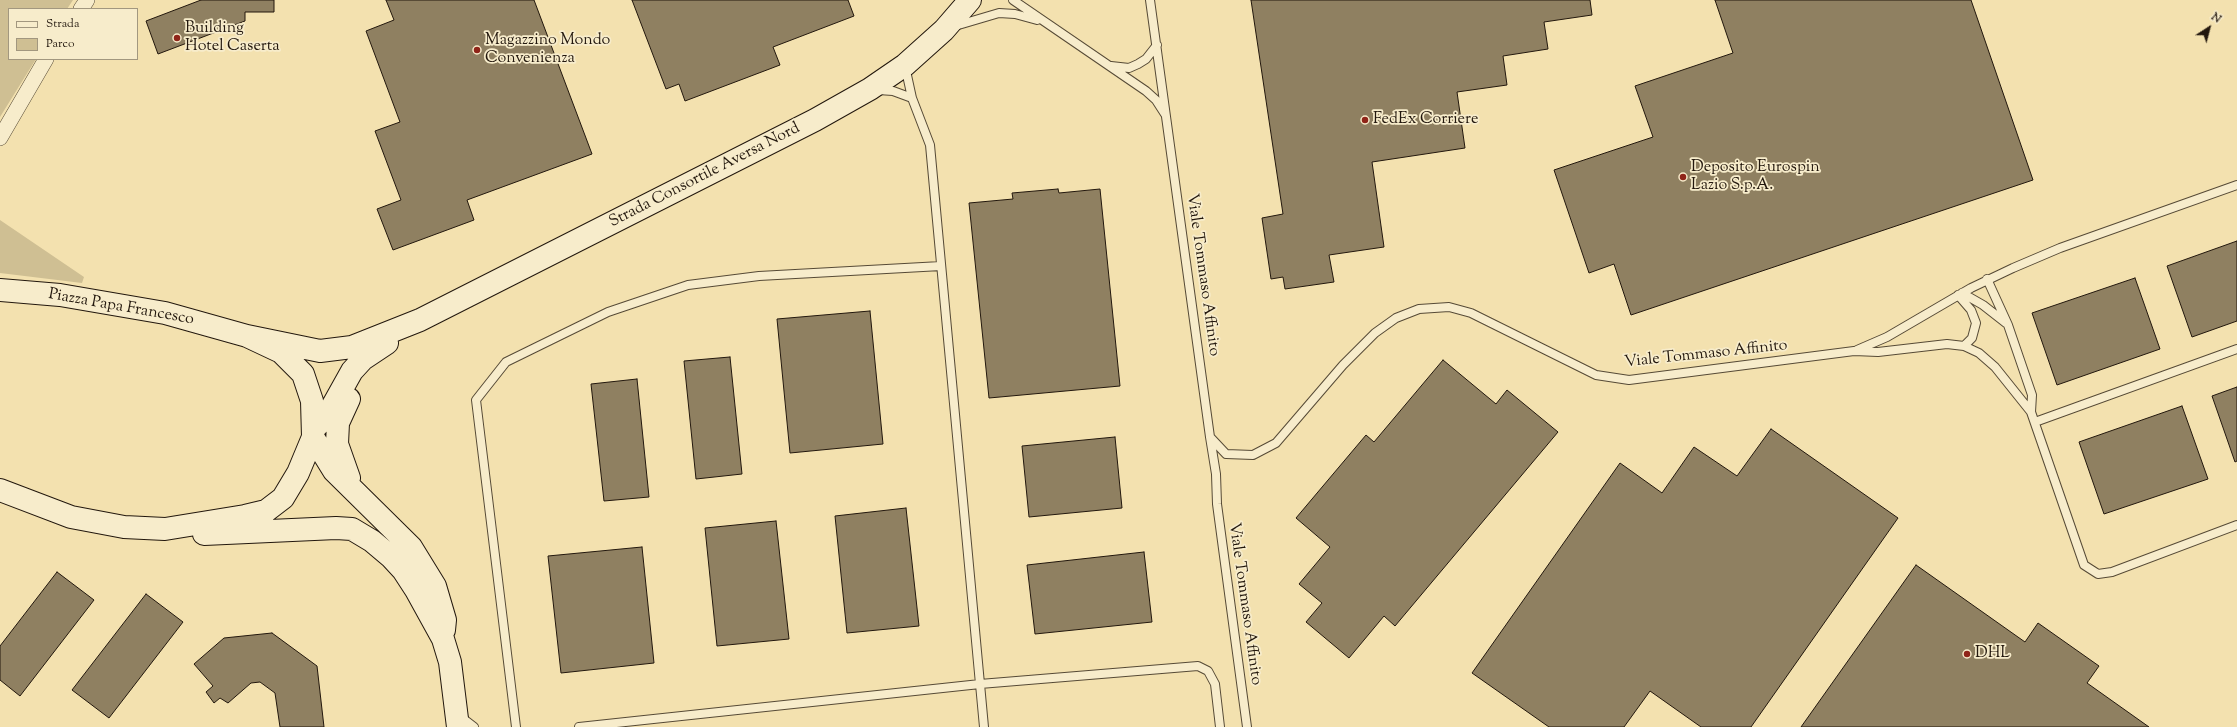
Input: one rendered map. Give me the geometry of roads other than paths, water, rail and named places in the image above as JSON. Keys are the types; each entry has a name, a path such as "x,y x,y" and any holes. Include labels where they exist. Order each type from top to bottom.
{"street":[{"name":"Strada Consortile Aversa Nord","path":"247,336 320,351 352,347 420,320 815,120 870,89 905,65 944,30 970,0"},
{"path":"0,138 45,60"},
{"name":"Piazza Papa Francesco","path":"0,290 60,295 165,313 247,336 281,352 303,374 312,401 313,434 298,473 283,498 266,511 165,529 124,527 71,517 0,490"},
{"name":"Strada Consortile Aversa Nord","path":"313,434 328,414 352,371 363,359 420,320"},
{"path":"354,491 337,444 338,423 365,372 371,354"},
{"path":"313,434 334,471 411,546 436,586 446,620 443,640"},
{"path":"165,529 208,535 336,528 352,529 372,541 391,557 403,570 416,590 443,640 450,662 457,720"}],"lane":[{"name":"Viale Tommaso Affinito","path":"1013,0 1043,22 1111,66 1156,100 1167,116"},
{"name":"Viale Tommaso Affinito","path":"1150,0 1216,474 1217,504 1247,727"},
{"name":"Viale Tommaso Affinito","path":"944,30 999,13 1014,14 1043,22"},
{"name":"Viale Tommaso Affinito","path":"1111,66 1129,68 1146,59 1157,45"},
{"path":"905,65 912,98 930,145 984,727"},
{"path":"870,89 893,91 912,98"},
{"name":"Viale Tommaso Affinito","path":"1854,351 1887,337 1987,279 2060,248 2237,185"},
{"path":"516,727 476,400 506,362 608,312 688,286 759,276 941,266"},
{"path":"1987,279 2008,325 2032,394 2031,412 2034,422 2084,565 2098,574 2112,572 2237,525"},
{"path":"1960,294 1983,305 2008,325"},
{"path":"1960,294 1971,310 1976,323 1972,338 1964,346"},
{"name":"Viale Tommaso Affinito","path":"1210,437 1226,454 1253,455 1276,443 1343,364 1375,333 1396,318 1419,309 1449,307 1471,313 1596,375 1629,380 1854,351 1878,352 1946,344 1964,346 1979,353 1995,367 2031,412"},
{"path":"2034,422 2237,349"},
{"path":"579,727 980,684 1198,666 1208,671 1215,684 1220,727"},
{"path":"457,720 474,727"}],"place":[{"name":"Building Hotel Caserta","path":"177,38"},
{"name":"Magazzino Mondo Convenienza","path":"477,50"},
{"name":"FedEx Corriere","path":"1365,120"},
{"name":"Deposito Eurospin Lazio S.p.A.","path":"1683,177"},
{"name":"DHL","path":"1967,654"}]}
